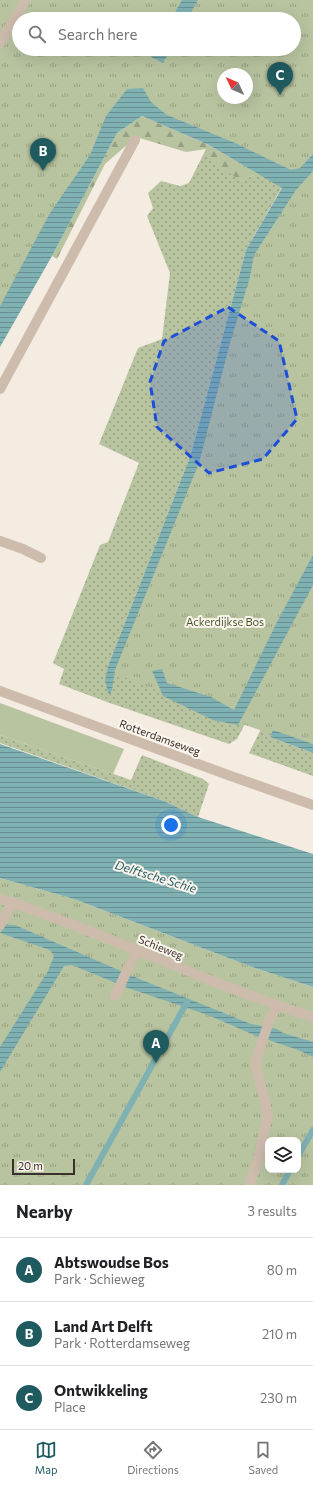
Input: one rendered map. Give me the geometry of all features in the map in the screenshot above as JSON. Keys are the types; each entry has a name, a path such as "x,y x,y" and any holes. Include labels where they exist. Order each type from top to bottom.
{"street":[{"path":"19,12 26,0"},
{"path":"0,43 12,23"},
{"path":"0,389 136,140"},
{"path":"0,541 23,549 41,558"},
{"name":"Rotterdamseweg","path":"0,691 228,775 313,804"},
{"name":"Schieweg","path":"0,899 137,950 276,1006 313,1017"},
{"path":"0,925 12,903"},
{"path":"116,993 137,950"},
{"path":"249,1185 259,1156 268,1114 255,1064 270,1018 276,1006"}],"highlighted area":[{"path":"228,307 279,341 297,419 263,459 209,473 157,427 150,382 164,341"}],"green space":[{"name":"Ackerdijkse Bos","path":"0,0 313,0 313,749 234,721 111,672 196,460 251,254 290,181 133,103 0,331"},
{"path":"142,116 209,145 257,173 241,181 208,159 206,149 186,152 136,137 105,164 57,259 52,256 117,133"},
{"path":"206,149 241,181 257,173 282,187 246,250 190,457 108,666 115,670 313,585 313,595 237,739 229,744 59,684 64,669 53,663 100,545 108,542 139,463 99,444 138,348 162,339 170,273 147,216 153,208 148,193 161,181 180,186 189,183"},
{"path":"0,703 124,749 113,774 0,735"},
{"path":"262,727 273,730 270,737 313,753 313,776 249,753"},
{"path":"0,735 131,780 142,755 203,779 209,784 198,817 164,801 0,743"},
{"path":"0,878 74,899 252,967 313,987 313,1185 0,1185"}],"water":[{"path":"182,0 198,0 191,12 175,12"},
{"path":"152,56 167,56 163,63"},
{"path":"143,88 151,102 167,115 235,143 291,170 300,168 313,154 313,171 296,190 254,255 250,277 230,343 199,463 115,670 112,690 109,695 105,681 108,666 190,457 246,250 282,188 209,145 142,116 117,133 52,256 0,347 0,306 50,213 90,155 106,116 127,89"},
{"path":"313,555 313,585 238,725 213,720 163,696 152,671 162,669 167,683 211,697 234,710 277,622"},
{"path":"273,730 313,744 313,753 270,737"},
{"name":"Delftsche Schie","path":"0,744 164,801 198,817 313,854 313,987 252,967 74,899 0,878"},
{"path":"6,925 15,925 137,978 251,1024 277,1029 283,1033 313,1042 313,1057 298,1050 254,1035 208,1015 128,988 72,965 64,966 0,1072 0,1047 48,971 54,956 50,950 0,933"}],"waterway":[{"path":"86,1185 187,1002"},
{"path":"301,1151 313,1130"},
{"path":"282,1185 288,1173"}],"place":[{"name":"Ontwikkeling","path":"280,95"},
{"name":"Land Art Delft","path":"43,171"},
{"name":"Abtswoudse Bos","path":"156,1063"}]}
